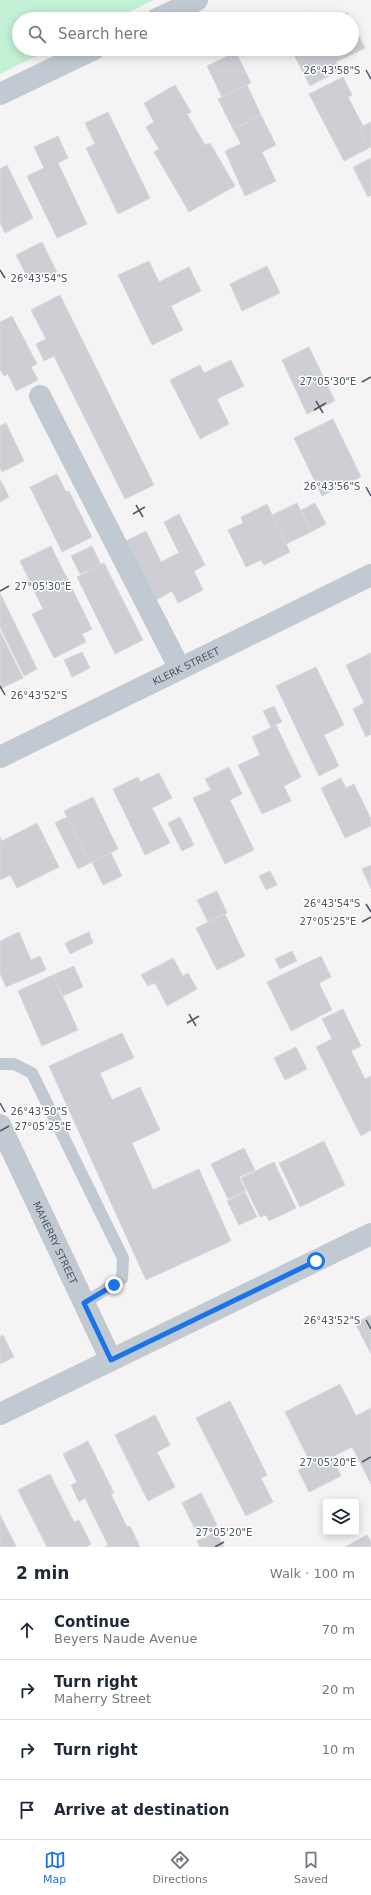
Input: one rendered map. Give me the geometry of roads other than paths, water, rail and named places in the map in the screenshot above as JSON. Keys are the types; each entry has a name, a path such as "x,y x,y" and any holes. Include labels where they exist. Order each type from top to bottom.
{"street":[{"path":"172,12 197,0"},
{"path":"0,94 79,56"},
{"path":"40,396 180,669"},
{"name":"KLERK STREET","path":"0,757 371,576"},
{"name":"MAHERRY STREET","path":"0,1125 111,1360"},
{"path":"0,1414 371,1234"}],"lane":[{"path":"0,1064 14,1064 32,1073 123,1258 122,1279 84,1303"}]}
